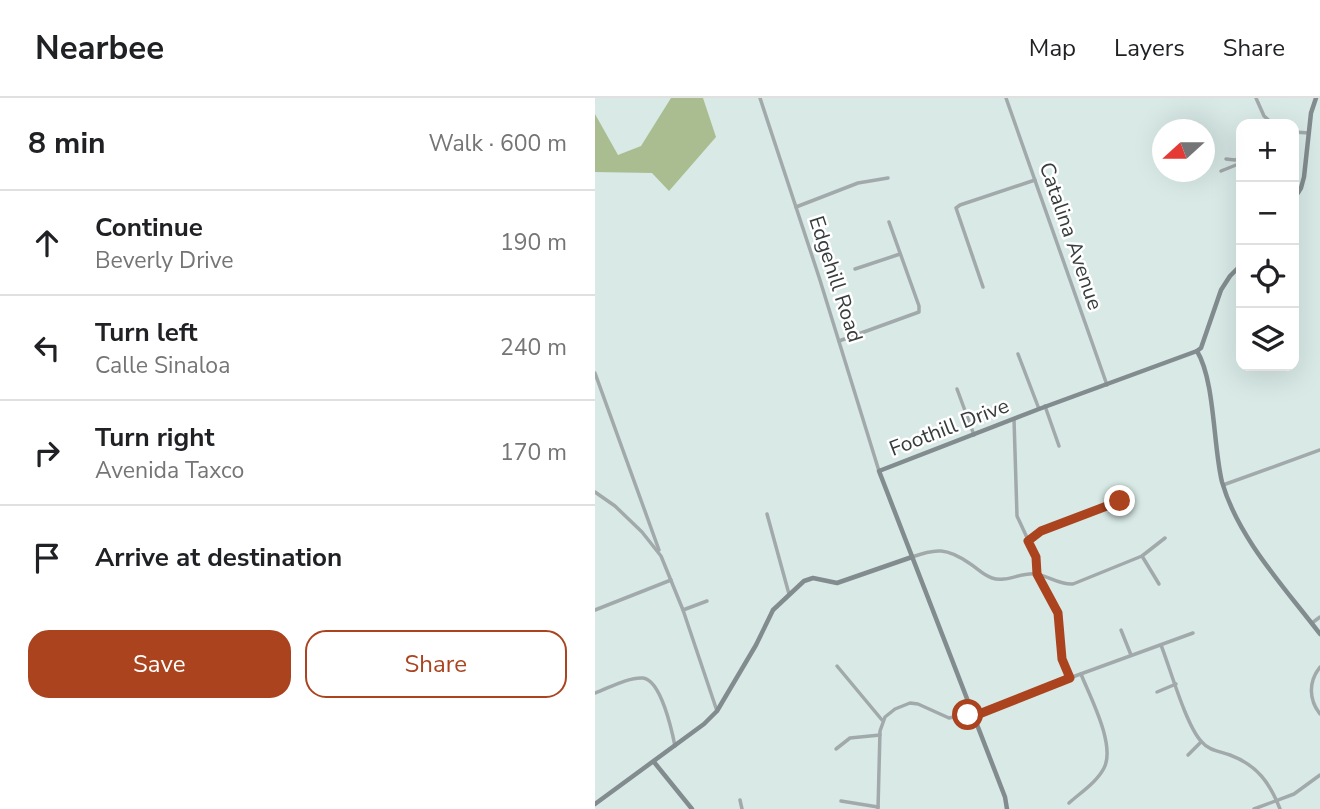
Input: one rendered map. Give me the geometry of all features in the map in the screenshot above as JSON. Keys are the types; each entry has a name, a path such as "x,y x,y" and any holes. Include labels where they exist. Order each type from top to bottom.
{"street":[{"name":"Edgehill Road","path":"759,98 879,471"},
{"name":"Catalina Avenue","path":"1006,98 1107,385"},
{"path":"1257,98 1267,119"},
{"path":"1299,191 1304,177 1311,113 1316,98"},
{"path":"1299,132 1309,133"},
{"path":"1226,159 1236,160"},
{"path":"1221,171 1236,164"},
{"path":"796,207 858,183 888,178"},
{"path":"982,287 956,208 1035,180"},
{"path":"839,341 919,312 889,222"},
{"path":"855,269 900,254"},
{"path":"1236,270 1221,290 1201,348 1197,351 1205,368 1223,485 1245,534 1320,634"},
{"name":"Foothill Drive","path":"1007,809 1005,797 879,471 1045,406 1197,351"},
{"path":"1018,355 1039,409"},
{"path":"595,373 683,610 717,711"},
{"path":"957,389 974,435"},
{"path":"1045,406 1059,446"},
{"path":"1014,418 1016,509 1036,557 1037,574 1058,613 1062,659 1070,678"},
{"path":"1223,485 1320,450"},
{"path":"595,492 615,506 661,556"},
{"path":"1028,541 1041,531 1120,501"},
{"path":"767,514 789,594"},
{"path":"595,804 675,746 717,711 756,645 773,610 804,581 813,578 837,583 930,550 944,551 999,580 1037,574 1062,584 1073,584 1142,556 1165,538"},
{"path":"1142,556 1159,584"},
{"path":"595,610 671,580"},
{"path":"683,610 707,601"},
{"path":"1312,623 1320,617"},
{"path":"1121,630 1131,655"},
{"path":"841,801 878,808 882,720 895,709 910,703 949,718 973,715 1193,633"},
{"path":"1161,645 1187,715 1201,742 1213,751 1237,758 1259,773 1273,790 1280,809"},
{"path":"837,667 882,720"},
{"path":"1320,667 1312,683 1311,694 1320,715"},
{"path":"1069,803 1100,775 1108,761 1106,740 1081,674"},
{"path":"595,693 630,681 643,678 648,680 658,691 675,746"},
{"path":"1157,692 1176,684"},
{"path":"836,749 850,737 880,735"},
{"path":"1188,755 1201,742"},
{"path":"653,762 692,809"},
{"path":"1254,809 1294,794 1320,775"},
{"path":"740,800 742,809"}],"green space":[{"path":"671,98 703,98 716,137 669,191 652,173 595,172 595,114 618,155 641,146"}],"route":[{"path":"968,715 972,713 974,716 1070,678 1060,649 1058,613 1037,574 1036,557 1028,541 1041,531 1120,501"}]}
